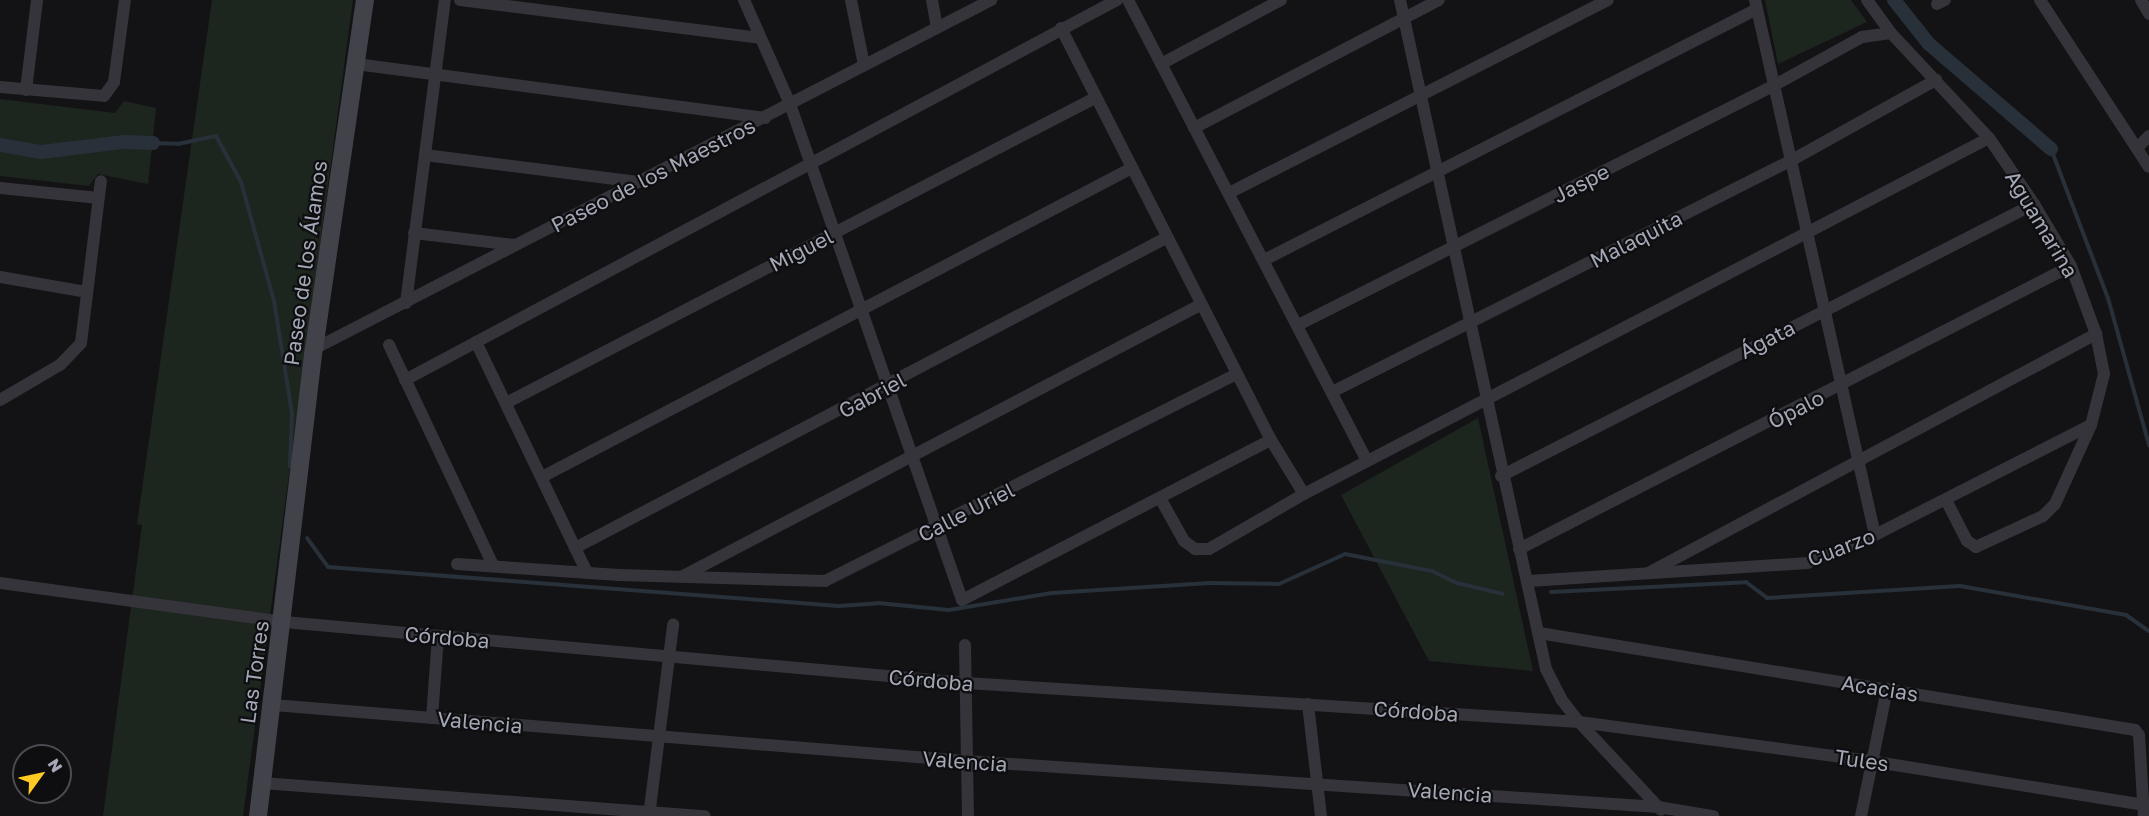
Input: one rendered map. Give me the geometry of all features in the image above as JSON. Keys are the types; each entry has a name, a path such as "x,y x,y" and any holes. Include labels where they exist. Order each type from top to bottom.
{"street":[{"path":"26,90 37,0"},
{"path":"0,87 104,96 114,82 125,0"},
{"name":"Paseo de los Álamos","path":"295,533 314,349 364,0"},
{"path":"406,303 445,0"},
{"path":"460,0 760,38"},
{"path":"744,0 790,104 811,161 860,310 889,386 962,600 1271,440"},
{"path":"851,0 864,65"},
{"path":"932,0 937,28"},
{"name":"Paseo de los Maestros","path":"314,349 991,0"},
{"path":"405,380 811,161 1117,0"},
{"path":"1128,0 1366,459"},
{"path":"1161,64 1281,0"},
{"path":"1400,0 1452,248 1486,396 1501,476 1529,581 1549,679 1579,722 1661,812"},
{"path":"1194,128 1439,0"},
{"path":"1229,193 1608,0"},
{"name":"Aguamarina","path":"1867,0 1892,33 1989,138 2034,204 2071,266 2096,334 2104,374 2091,425 2050,510 1976,547 1967,541 1946,500"},
{"path":"2040,0 2149,167"},
{"path":"2141,0 2149,14"},
{"path":"1264,260 1756,5 1875,535"},
{"path":"1061,28 1235,375 1304,494"},
{"name":"Jaspe","path":"1298,325 1773,86 1862,37 1892,33"},
{"path":"356,64 766,118"},
{"name":"Malaquita","path":"1332,392 1792,160 1936,80"},
{"name":"Miguel","path":"507,403 1095,98"},
{"path":"2137,148 2149,136"},
{"path":"1160,498 1184,541 1195,549 1209,549 1366,459 1808,234 1989,138"},
{"path":"424,155 638,182"},
{"path":"542,477 1130,169"},
{"path":"0,400 60,365 77,350 101,181"},
{"path":"0,188 98,198"},
{"name":"Ágata","path":"1501,476 2034,204"},
{"path":"414,233 515,245"},
{"name":"Gabriel","path":"575,548 889,386 1166,238"},
{"name":"Ópalo","path":"1519,549 1842,386 2071,266"},
{"path":"0,278 86,291"},
{"path":"681,577 1200,305"},
{"path":"1647,574 2096,334"},
{"path":"476,342 587,573"},
{"path":"389,345 493,565"},
{"name":"Calle Uriel","path":"457,564 587,573 825,581 938,527 1235,375"},
{"name":"Cuarzo","path":"1529,581 1807,563 1875,535 2091,425"},
{"name":"Las Torres","path":"258,816 295,533"},
{"name":"Córdoba","path":"0,583 284,622 669,657 966,683 1579,722"},
{"path":"649,814 673,625"},
{"name":"Acacias","path":"1539,633 2135,730 2139,735 2144,811"},
{"path":"432,718 438,636"},
{"path":"965,645 968,816"},
{"path":"1861,816 1870,761 1887,689"},
{"path":"1308,704 1322,816"},
{"name":"Valencia","path":"273,705 966,761 1319,783 1713,816"},
{"name":"Tules","path":"1579,722 1870,761 2144,811"},
{"path":"262,783 649,814 705,816"}],"shaded area":[{"path":"212,0 353,0 243,816 103,816 142,525 137,524"},
{"path":"1765,0 1851,0 1867,22 1778,64"},
{"path":"0,99 115,113 124,101 156,108 148,184 98,174 89,186 0,176"},
{"path":"1478,418 1533,671 1429,661 1341,495"}],"waterway":[{"path":"1894,0 1929,44 2051,149"},
{"path":"153,143 178,144 216,136 241,182 274,301 292,414 290,466"},
{"path":"0,145 41,152 124,142 153,143"},
{"path":"2051,149 2108,298 2149,445"},
{"path":"307,538 328,567 839,606 878,603 949,610 1052,593 1210,583 1279,584 1345,554 1432,571 1457,583 1503,594"},
{"path":"1551,592 1746,582 1767,598 1960,586 2126,615 2149,631"}]}
